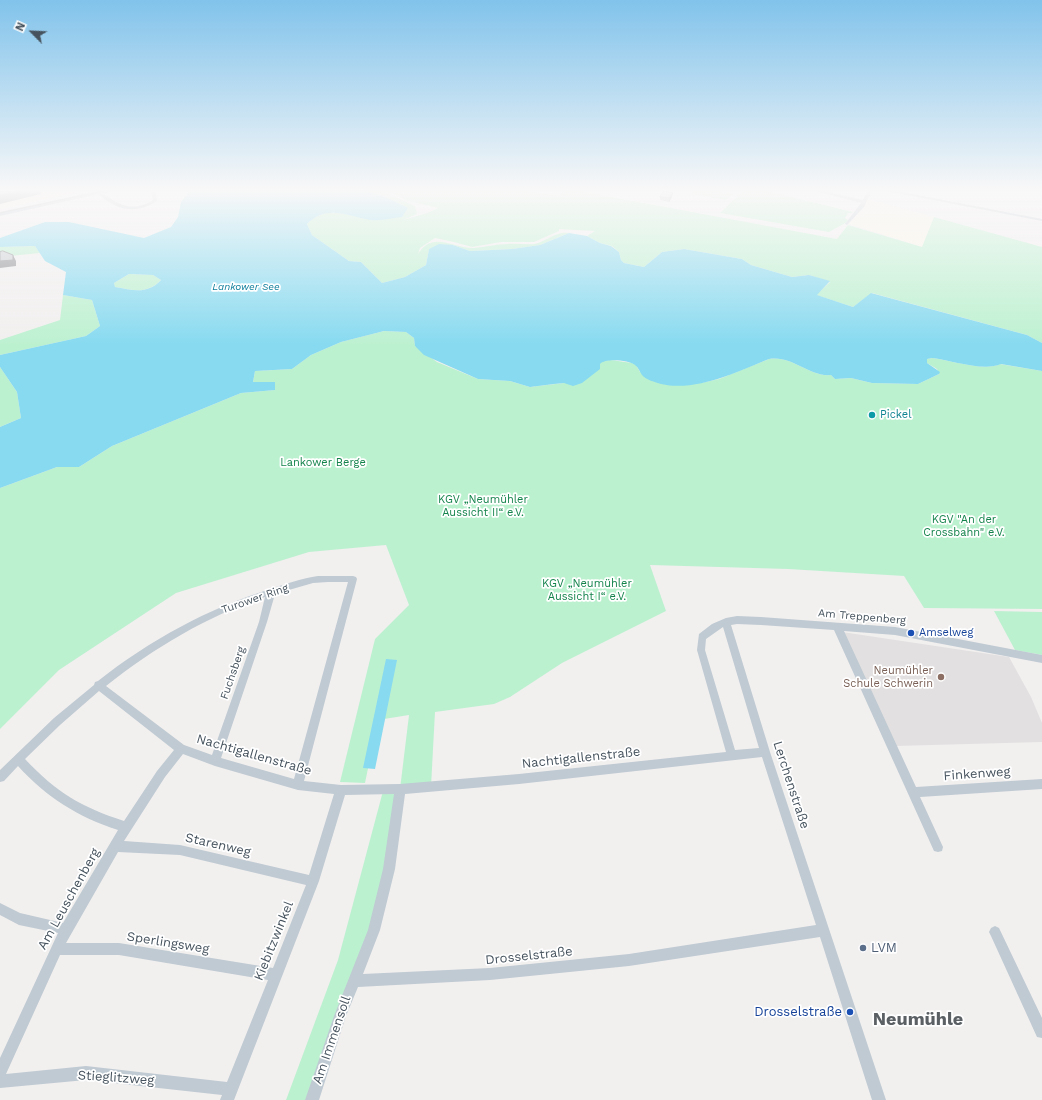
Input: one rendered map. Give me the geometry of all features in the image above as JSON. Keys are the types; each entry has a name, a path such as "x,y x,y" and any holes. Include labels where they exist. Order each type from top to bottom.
{"street":[{"name":"Turower Ring","path":"0,777 57,720 98,685 141,654 182,628 225,608 271,592 314,580 353,579 298,785"},
{"name":"Fuchsberg","path":"215,761 263,622 271,592"},
{"name":"Am Treppenberg","path":"726,622 737,620 761,621 911,633 1042,659"},
{"path":"726,622 702,637 701,650 732,756"},
{"name":"Lerchenstraße","path":"726,622 765,752 879,1100"},
{"path":"837,626 938,847"},
{"name":"Nachtigallenstraße","path":"98,685 181,749 215,761 298,785 341,790 400,789 519,779 765,752"},
{"name":"Am Leuschenberg","path":"0,1073 66,929 126,827 161,774 181,749"},
{"path":"18,758 36,778 61,798 91,815 126,827"},
{"name":"Finkenweg","path":"913,792 1042,784"},
{"path":"353,981 374,930 389,869 400,789"},
{"name":"Kiebitzwinkel","path":"230,1094 313,881 341,790"},
{"name":"Starenweg","path":"115,846 180,850 313,881"},
{"path":"0,909 19,919 66,929"},
{"name":"Drosselstraße","path":"353,981 490,974 629,960 824,930"},
{"path":"994,932 1042,1032"},
{"name":"Sperlingsweg","path":"56,949 120,949 276,975"},
{"name":"Am Immensoll","path":"312,1100 353,981"},
{"name":"Stieglitzweg","path":"0,1081 25,1080 86,1073 230,1094"}],"shaded area":[{"path":"908,242 925,242 923,247"},
{"name":"Neumühler Schule Schwerin","path":"842,632 1009,657 1031,697 1042,723 1042,742 895,746"}],"green space":[{"path":"322,242 428,242 420,248 418,254 424,247 430,243 435,242 445,242 466,248 474,248 503,244 535,244 546,242 540,245 512,249 470,251 453,245 429,249 426,265 405,277 382,283 361,262 349,261"},
{"path":"455,242 499,242 472,247"},
{"path":"599,242 906,242 922,247 924,242 1025,242 1042,247 1042,343 1027,335 872,293 853,307 816,295 830,282 809,275 792,277 751,265 742,259 684,249 662,252 644,267 624,263 621,260 619,252 612,246"},
{"path":"35,246 40,253 0,257 0,247"},
{"path":"129,274 153,275 161,280 145,290 115,287 114,283"},
{"path":"63,295 92,300 100,326 86,336 0,355 0,340 60,320"},
{"path":"384,331 406,332 414,338 415,346 437,362 478,379 510,381 530,387 564,383 602,361 611,360 632,363 636,365 640,372 701,383 719,379 769,359 785,360 815,373 831,375 835,379 851,378 872,383 918,384 939,374 937,369 927,363 927,359 932,358 967,365 986,367 1000,364 1042,371 1042,609 924,608 904,576 788,569 650,565 666,611 562,663 510,697 494,704 435,712 431,787 400,789 409,715 378,720 365,783 340,782 375,639 409,605 386,545 309,552 176,593 59,670 0,729 0,488 57,467 79,467 112,446 241,393 275,390 253,382 255,371 292,369 311,355 341,342"},
{"path":"0,367 17,392 21,418 0,427"},
{"path":"994,611 1042,612 1042,655 1015,650"},
{"path":"400,789 389,869 312,1100 286,1100 338,960 383,791"}],"water":[{"name":"Lankower See","path":"0,242 322,242 349,261 361,262 382,283 405,277 426,265 429,249 439,244 453,245 470,251 512,249 540,245 546,242 599,242 611,246 619,252 621,260 624,263 644,267 662,252 684,249 742,259 751,265 792,277 809,275 830,281 817,295 853,307 871,293 1027,335 1042,343 1042,371 1001,364 985,367 967,365 932,358 927,359 927,363 940,372 939,374 918,384 872,383 851,378 835,379 831,375 815,373 785,360 769,359 744,370 702,383 674,386 648,380 632,363 612,360 600,364 600,369 582,383 573,386 564,383 530,387 510,381 478,379 424,355 415,346 414,338 406,332 384,331 341,342 311,355 292,369 255,371 253,382 275,382 275,390 241,393 112,446 79,467 57,467 0,488 0,427 21,418 17,392 0,367 0,355 86,336 100,326 92,300 63,295 66,272 45,261 35,246 0,247","holes":["129,274 153,275 161,280 156,285 145,290 115,287 114,283"]},
{"path":"386,659 397,660 375,769 363,768"}],"building":[{"path":"3,251 13,255 13,260 0,261 0,252"}],"place":[{"name":"Pickel","path":"872,415"},
{"name":"Amselweg","path":"911,633"},
{"name":"Neumühler Schule Schwerin","path":"941,677"},
{"name":"LVM","path":"863,948"},
{"name":"Drosselstraße","path":"850,1012"}],"district":[{"name":"Neumühle","path":"918,1020"}],"park label":[{"name":"Lankower Berge","path":"323,463"},
{"name":"KGV „Neumühler Aussicht II“ e.V.","path":"483,506"},
{"name":"KGV \"An der Crossbahn\" e.V.","path":"964,526"},
{"name":"KGV „Neumühler Aussicht I“ e.V.","path":"587,590"}]}
